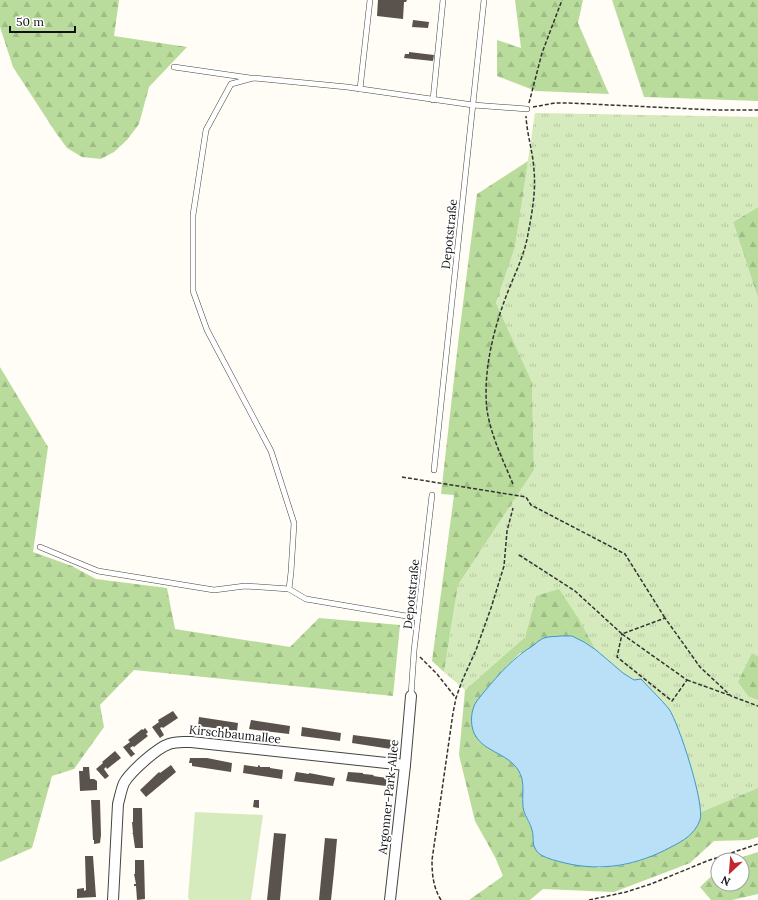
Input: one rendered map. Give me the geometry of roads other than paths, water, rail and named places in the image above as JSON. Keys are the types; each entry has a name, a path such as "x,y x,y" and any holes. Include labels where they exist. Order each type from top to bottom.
{"street":[{"name":"Argonner-Park-Allee","path":"390,900 411,696"},
{"name":"Kirschbaumallee","path":"113,900 118,804 121,790 129,776 164,746 176,742 191,742 405,765"}],"lane":[{"path":"360,89 370,0"},
{"path":"433,100 443,0"},
{"name":"Depotstraße","path":"434,470 484,0"},
{"path":"174,68 360,89 473,105 527,109"},
{"path":"252,78 231,84 206,130 193,215 193,291 207,330 271,451 294,523 292,572 289,590"},
{"name":"Depotstraße","path":"411,696 414,651 432,495"},
{"path":"40,547 98,571 214,590 245,586 289,590 306,599 418,618"}],"water":[{"path":"572,636 584,642 596,650 623,673 634,680 641,679 669,709 685,746 701,811 698,825 692,833 680,842 646,858 606,867 579,866 565,863 544,856 536,850 532,830 524,810 523,782 519,771 508,760 488,748 477,738 472,726 473,708 495,679 513,660 542,639"}]}
